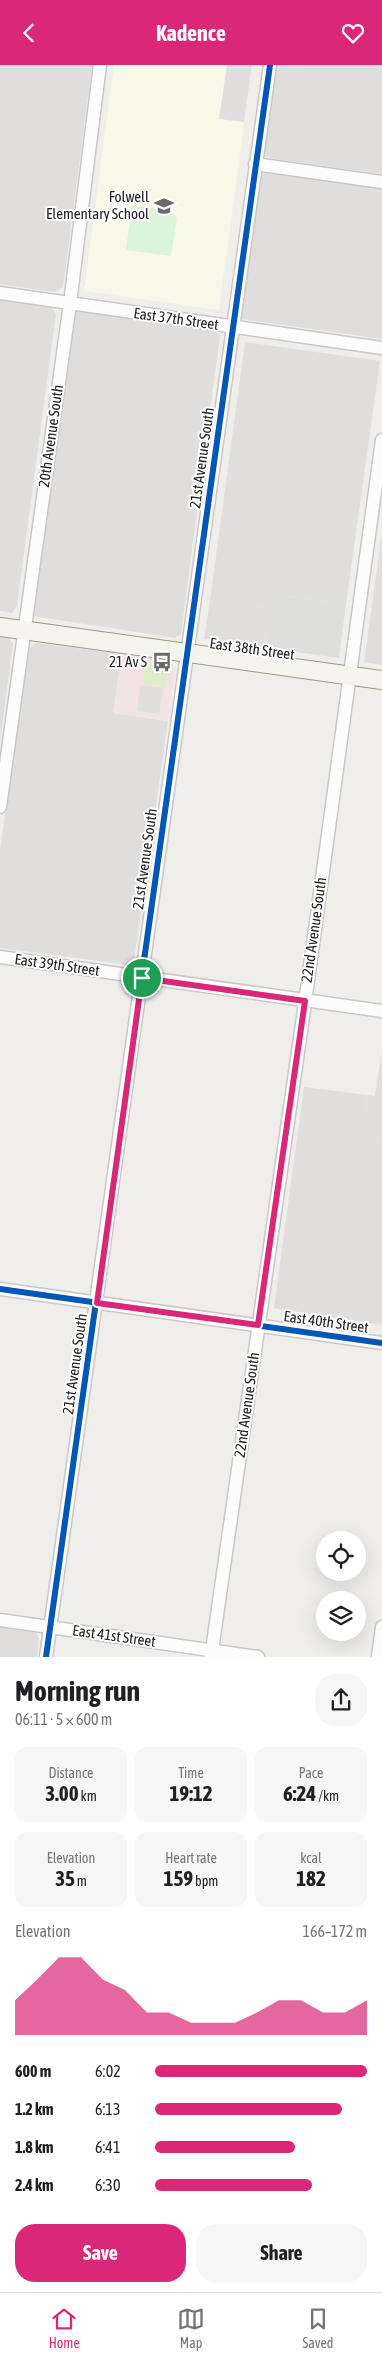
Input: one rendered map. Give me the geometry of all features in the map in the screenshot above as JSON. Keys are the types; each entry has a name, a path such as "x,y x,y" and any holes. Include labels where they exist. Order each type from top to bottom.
{"street":[{"name":"20th Avenue South","path":"0,807 70,303 100,65"},
{"name":"21st Avenue South","path":"46,1657 270,65"},
{"path":"255,163 382,182"},
{"name":"East 37th Street","path":"0,293 382,348"},
{"name":"22nd Avenue South","path":"212,1654 305,1001 382,440"},
{"name":"East 38th Street","path":"0,627 382,680"},
{"name":"East 39th Street","path":"0,957 382,1011"},
{"name":"East 40th Street","path":"0,1289 382,1343"},
{"name":"East 41st Street","path":"0,1620 212,1654 258,1657"},
{"path":"378,1657 382,1627"}],"shaded area":[{"path":"0,65 92,65 63,287 55,292 0,284"},
{"name":"Folwell Elementary School","path":"114,65 252,65 219,310 84,291"},
{"path":"227,65 252,65 244,122 219,119"},
{"path":"275,65 382,65 382,174 265,156 263,153"},
{"path":"267,171 382,187 382,339 242,319 240,313 259,176"},
{"path":"0,300 52,308 56,314 17,606 12,613 0,611"},
{"path":"79,310 217,332 220,335 181,634 175,638 33,616 73,315"},
{"path":"245,342 380,361 346,604 279,595 276,609 210,600"},
{"path":"382,532 382,665 364,662"},
{"path":"278,595 346,604 339,658 204,639 210,600 276,609"},
{"path":"213,602 273,611 268,642 208,634"},
{"path":"0,636 9,638 13,644 0,740"},
{"path":"37,643 122,654 113,713 168,721 134,961 129,965 0,948 0,850 28,652 30,647"},
{"path":"122,654 169,660 173,664 175,669 168,721 113,713"},
{"path":"140,685 163,688 159,714 137,711"},
{"path":"382,1049 382,1325 274,1308 304,1087 375,1096"},
{"path":"364,1096 382,1098 382,1139 359,1136"},
{"path":"0,1627 36,1633 39,1638 37,1657 0,1657"}],"green space":[{"path":"132,205 171,211 177,218 171,256 126,250"},
{"path":"146,663 168,666 165,687 143,684"}],"cycle path":[{"path":"46,1657 270,65"},
{"path":"0,1289 382,1343"}],"place":[{"name":"Folwell Elementary School","path":"164,206"},
{"name":"21 Av S","path":"162,662"}],"route":[{"path":"142,978 305,1001 258,1325 97,1303 142,978"}]}
